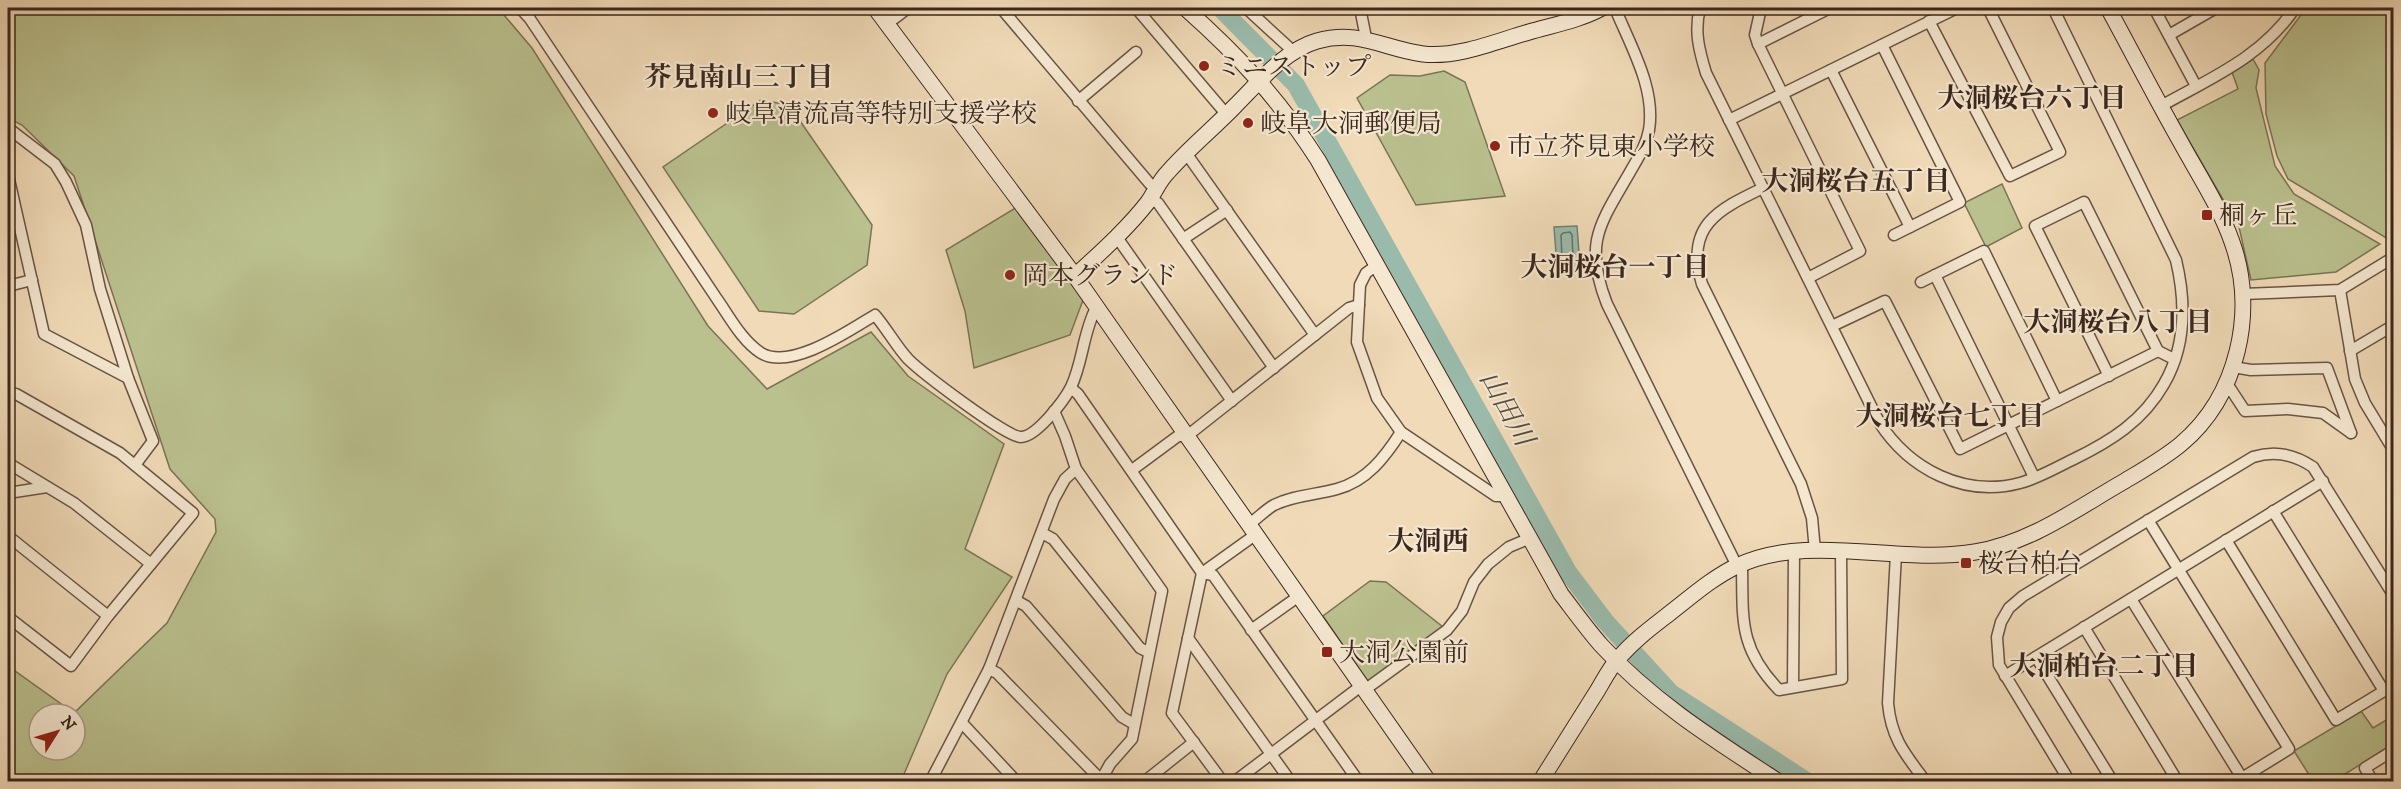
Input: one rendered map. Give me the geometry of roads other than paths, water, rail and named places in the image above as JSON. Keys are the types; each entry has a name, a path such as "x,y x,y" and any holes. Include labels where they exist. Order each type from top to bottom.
{"street":[{"path":"520,8 530,19 717,299 744,336 761,352 771,356 786,357 806,353 875,315 908,358 928,376 998,427 1018,438 1030,436 1054,411 1071,388 1090,319 1096,308"},
{"path":"875,8 1075,276 1429,782"},
{"path":"887,24 908,8"},
{"path":"1001,8 1150,184 1158,203 1274,368"},
{"path":"1136,8 1227,115"},
{"path":"1185,8 1265,76 1307,142 1562,594 1600,644 1621,656 1646,688 1680,715 1779,782"},
{"path":"1246,8 1291,56"},
{"path":"1360,8 1366,38"},
{"path":"1075,276 1116,236 1186,153 1265,76 1316,41 1349,37 1366,38 1387,46 1425,54 1448,53 1580,17 1602,8"},
{"path":"1615,8 1647,90 1650,110 1649,130 1643,149 1603,219 1596,240 1595,267 1607,304 1740,565 1743,627 1752,655 1763,673 1779,690 1842,679 1841,552"},
{"path":"1700,8 1696,28 1699,52 1706,73 1890,440 1924,470 1970,485 1994,486 2019,483 2034,477 2101,445 2134,422 2153,401 2165,382 2174,359 2182,327 2184,305 2176,260 2053,8"},
{"path":"1761,8 1755,35 1758,44 1860,251 1809,278"},
{"path":"1758,44 1830,8"},
{"path":"1730,120 1957,8"},
{"path":"1929,21 2010,176 2060,152 1988,8"},
{"path":"1540,782 1621,656 1643,635 1705,586 1740,565 1794,552 1951,555 2000,547 2033,534 2152,465 2181,444 2198,427 2215,404 2233,367 2241,336 2243,294 2240,268 2232,240 2108,8"},
{"path":"2154,8 2196,86"},
{"path":"2169,35 2216,8"},
{"path":"2161,106 2243,60 2265,44 2295,8"},
{"path":"1882,45 1960,202 1894,235"},
{"path":"1078,101 1136,52"},
{"path":"1831,70 1910,227"},
{"path":"8,128 55,164 86,225 100,289 128,378 153,441 135,465"},
{"path":"1186,153 1315,335"},
{"path":"8,175 45,334 128,378"},
{"path":"1763,188 1728,205 1712,219 1701,235 1696,255 1702,284 1801,484 1812,518 1815,551"},
{"path":"2109,376 2035,226 2084,202 2158,351 2174,359"},
{"path":"1184,239 1227,210"},
{"path":"1116,236 1232,401"},
{"path":"1921,282 1984,251 2057,401"},
{"path":"2243,294 2340,291 2394,257"},
{"path":"1377,265 1366,273 1360,285 1358,342 1377,398 1401,432 1496,496 1508,496"},
{"path":"1935,275 2034,477"},
{"path":"8,286 32,280"},
{"path":"2340,291 2355,379 2365,403 2394,451"},
{"path":"1832,326 1885,301 1960,448 2158,351"},
{"path":"1132,470 1178,436 1187,436 1349,308 1359,305"},
{"path":"2350,351 2390,327 2394,340"},
{"path":"2226,382 2245,411 2288,409 2323,412 2351,433 2327,368 2251,370 2233,367"},
{"path":"1071,388 1078,394 1132,470 1202,573"},
{"path":"8,396 16,394 120,453 194,513 108,616 71,666 8,617"},
{"path":"989,669 997,673 1100,781 1110,764 1132,739 1162,591 1076,469 1054,411"},
{"path":"1223,782 1172,713 1202,573 1252,530 1274,506 1304,495 1338,489 1364,476 1382,460 1401,432"},
{"path":"2070,782 1999,665 1997,637 2001,621 2009,608 2023,596 2253,457 2263,453 2281,453 2300,458 2313,467 2394,596"},
{"path":"8,463 74,503 152,564"},
{"path":"933,780 989,669 1017,601 1054,499 1065,479 1076,469"},
{"path":"2005,676 2323,481"},
{"path":"8,493 47,487"},
{"path":"2226,540 2336,720 2384,692 2273,511"},
{"path":"2131,598 2242,778 2289,749 2148,520"},
{"path":"1042,533 1053,539 1140,648 1148,652"},
{"path":"8,536 108,616"},
{"path":"1234,782 1357,689 1364,689 1398,667 1447,630 1462,611 1474,582 1488,564 1509,547 1530,538"},
{"path":"1793,687 1794,552"},
{"path":"1896,554 1889,719 1894,736 1903,752 1926,782"},
{"path":"1202,573 1213,574 1359,782"},
{"path":"1251,630 1299,596"},
{"path":"1017,601 1026,606 1122,717 1134,724"},
{"path":"2084,627 2178,782"},
{"path":"1188,638 1291,782"},
{"path":"2036,657 2113,782"},
{"path":"962,723 1017,782"},
{"path":"1144,782 1194,742"},
{"path":"2373,782 2365,768 2394,750"}],"water":[{"path":"1577,226 1580,266 1557,267 1554,227"}],"waterway":[{"name":"山田川","path":"1220,8 1296,85 1568,572 1605,621 1671,693 1808,782"}],"place":[{"name":"ミニストップ","path":"1204,66"},
{"name":"岐阜清流高等特別支援学校","path":"713,113"},
{"name":"岐阜大洞郵便局","path":"1248,123"},
{"name":"市立芥見東小学校","path":"1495,146"},
{"name":"桐ヶ丘","path":"2207,215"},
{"name":"岡本グランド","path":"1010,275"},
{"name":"桜台柏台","path":"1966,563"},
{"name":"大洞公園前","path":"1327,652"}],"district":[{"name":"芥見南山三丁目","path":"739,77"},
{"name":"大洞桜台六丁目","path":"2032,98"},
{"name":"大洞桜台五丁目","path":"1856,181"},
{"name":"大洞桜台一丁目","path":"1615,267"},
{"name":"大洞桜台八丁目","path":"2118,322"},
{"name":"大洞桜台七丁目","path":"1950,416"},
{"name":"大洞西","path":"1428,541"},
{"name":"大洞柏台二丁目","path":"2104,666"}]}
